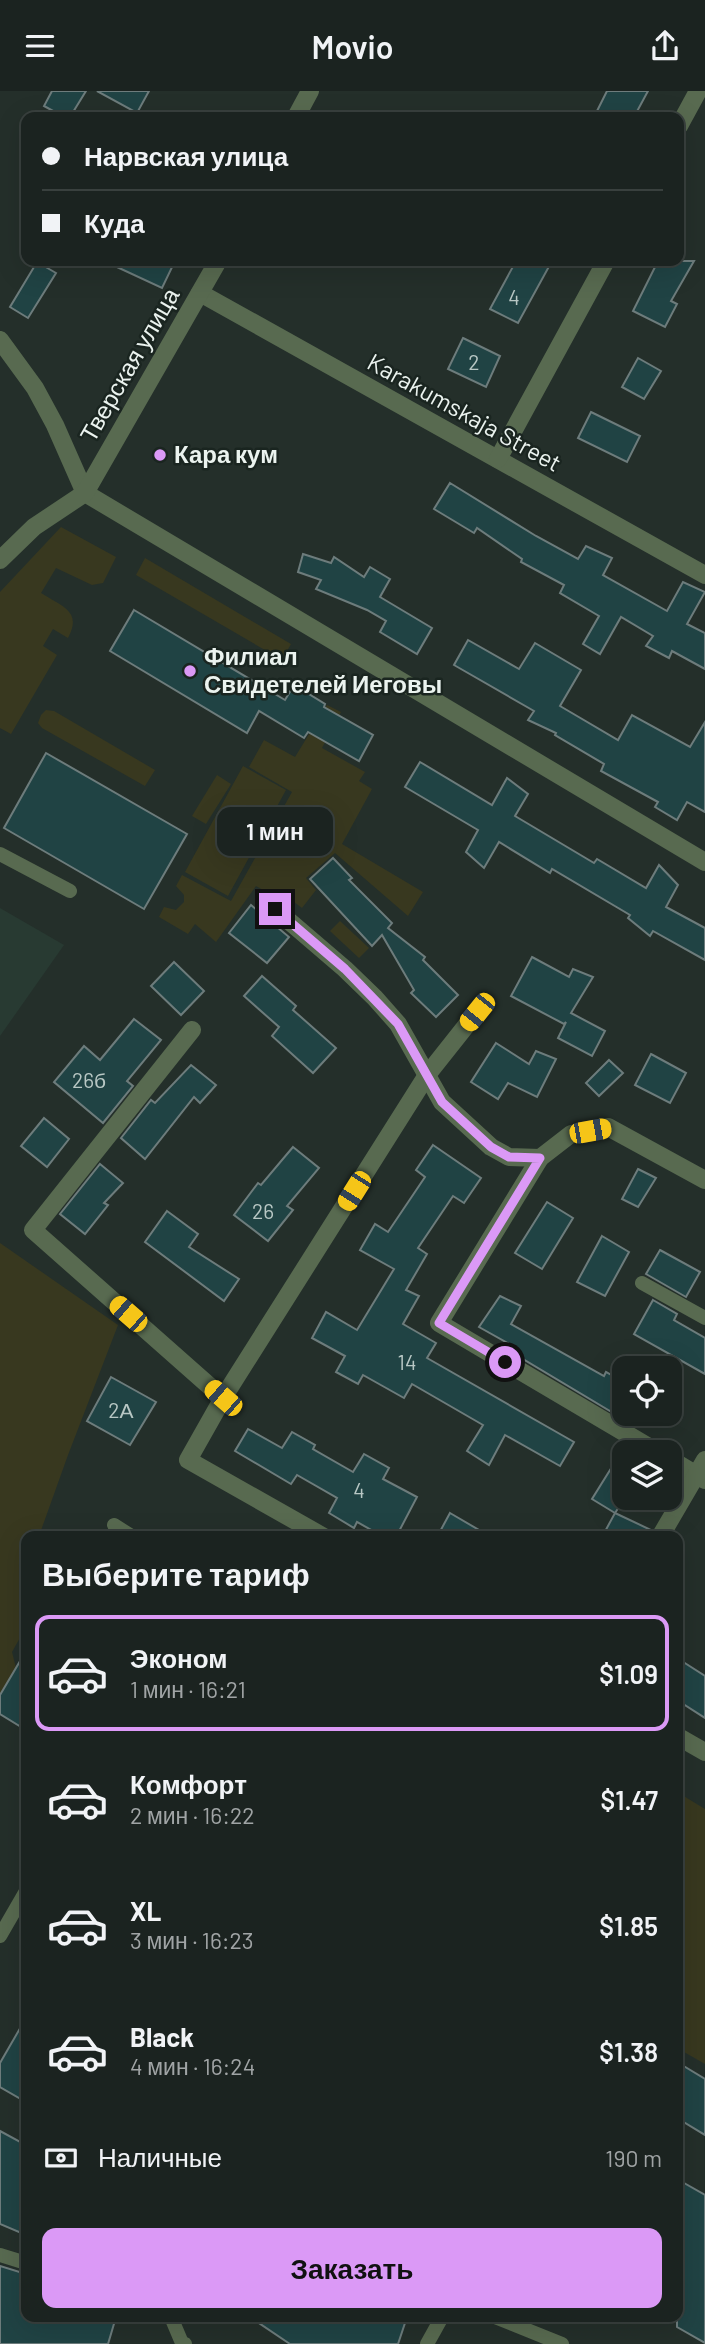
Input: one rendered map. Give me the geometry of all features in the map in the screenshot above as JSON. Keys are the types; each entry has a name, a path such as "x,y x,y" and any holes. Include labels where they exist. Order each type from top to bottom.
{"street":[{"path":"299,112 310,91"},
{"path":"684,117 698,91"},
{"name":"Тверская улица","path":"85,493 215,266"},
{"path":"498,459 603,266"},
{"name":"Karakumskaja Street","path":"200,293 705,575"},
{"path":"0,340 35,388 55,425 85,493 705,862"},
{"path":"0,560 34,527 85,493"},
{"path":"275,909 374,998 398,1024 442,1102 491,1147 509,1157 540,1158"},
{"path":"313,1531 188,1460 223,1398 427,1075 477,1012"},
{"path":"192,1030 33,1230 223,1398"},
{"path":"637,1440 439,1323 540,1158 571,1134 608,1128 705,1180"},
{"path":"664,1531 702,1471 682,1464"},
{"path":"683,1740 705,1752"}],"lane":[{"path":"0,854 70,891"},
{"path":"642,1283 705,1318"},
{"path":"114,1525 124,1531"},
{"path":"0,1936 21,1900"},
{"path":"0,2255 21,2261"},
{"path":"173,2322 182,2343 185,2344"},
{"path":"427,2344 439,2322"},
{"path":"507,2322 562,2344"}],"shaded area":[{"path":"61,527 116,557 103,583 92,585 56,568 41,593 68,610 73,621 72,629 68,638 53,629 43,646 57,655 11,734 0,728 0,592"},
{"path":"145,558 291,644 282,660 136,575"},
{"path":"327,705 341,712 322,748 365,772 359,781 372,789 342,844 423,892 408,916 335,853 306,878 316,890 302,908 294,902 292,906 256,886 216,942 195,924 188,934 159,917 164,907 176,910 184,902 184,895 176,886 182,875 231,901 292,792 249,767 264,740 295,757"},
{"path":"46,710 54,711 155,770 145,786 42,728 38,723"},
{"path":"243,766 286,790 228,896 185,872"},
{"path":"217,775 231,784 206,824 192,816"},
{"path":"0,908 64,945 0,1036"},
{"path":"340,921 369,948 359,958 330,931"},
{"path":"0,1243 118,1325 41,1531 21,1531 21,1636 12,1652 16,1668 0,1695"},
{"path":"683,1796 705,1809 705,2064 683,2051"}],"building":[{"path":"52,91 86,91 73,112 55,112 44,106"},
{"path":"97,91 149,91 135,112"},
{"path":"607,91 648,91 637,112 596,112"},
{"path":"684,261 694,261 671,301 677,304 665,327 633,311 656,266 684,266"},
{"path":"35,266 44,266 56,273 28,318 10,307"},
{"path":"115,266 173,266 162,288"},
{"path":"513,266 549,266 518,323 490,309"},
{"path":"463,338 500,356 486,387 448,369"},
{"path":"638,358 661,371 644,399 622,387"},
{"path":"591,412 640,436 627,462 578,438"},
{"path":"450,483 578,559 586,546 612,558 603,575 667,611 683,582 705,592 687,624 705,633 705,669 672,651 669,658 646,646 653,636 621,617 600,654 583,644 599,616 560,593 564,585 521,562 522,559 477,528 474,533 434,509"},
{"path":"303,554 331,563 334,557 364,577 370,567 390,579 380,597 432,628 417,654 380,632 386,621 367,610 316,589 321,580 298,572"},
{"name":"Филиал Свидетелей Иеговы","path":"134,610 285,700 294,685 325,704 324,707 373,735 359,761 308,732 304,738 259,711 247,733 110,651"},
{"path":"468,640 519,669 535,643 581,670 560,706 618,740 632,715 690,747 705,722 705,812 687,802 677,820 655,807 658,802 601,771 604,764 555,735 556,733 528,720 534,711 454,665"},
{"path":"46,753 187,834 144,909 4,828"},
{"path":"420,762 492,805 507,778 528,794 515,816 594,863 597,859 646,888 659,865 678,885 666,907 705,928 705,960 653,931 650,936 628,918 630,915 552,869 550,873 499,842 484,868 466,852 478,830 405,787"},
{"path":"333,858 352,878 349,880 392,923 388,928 425,957 423,960 458,995 436,1017 411,993 414,990 382,935 372,946 310,879"},
{"path":"251,905 289,937 267,963 229,933"},
{"path":"532,957 569,977 573,969 593,977 571,1013 605,1031 592,1056 558,1038 566,1022 564,1024 511,996"},
{"path":"174,962 204,991 181,1015 151,986"},
{"path":"262,976 296,1006 293,1010 336,1048 313,1073 272,1036 279,1027 244,996"},
{"path":"134,1019 161,1040 127,1081 133,1086 103,1123 54,1082 84,1046 100,1060"},
{"path":"496,1043 529,1064 536,1051 556,1059 537,1097 508,1083 498,1099 471,1082"},
{"path":"651,1054 686,1073 670,1103 635,1085"},
{"path":"609,1060 623,1073 599,1096 586,1083"},
{"path":"191,1065 216,1085 200,1103 194,1097 145,1159 121,1138 151,1100 155,1103"},
{"path":"44,1118 69,1139 47,1167 21,1146"},
{"path":"433,1145 481,1178 464,1203 453,1196 418,1248 427,1254 406,1290 419,1296 403,1324 436,1343 427,1358 574,1442 560,1466 505,1435 489,1465 467,1451 483,1425 412,1384 404,1398 363,1375 358,1384 336,1372 345,1356 312,1338 326,1312 357,1330 394,1269 360,1250 375,1224 388,1232 425,1177 416,1170"},
{"path":"293,1147 319,1168 287,1206 293,1210 268,1241 234,1215 258,1183 261,1185"},
{"path":"100,1164 123,1183 104,1203 108,1205 85,1234 60,1214"},
{"path":"638,1169 656,1178 638,1207 622,1199"},
{"path":"547,1202 573,1218 542,1269 515,1253"},
{"path":"167,1211 198,1234 189,1247 239,1279 224,1301 145,1242"},
{"path":"602,1236 629,1252 605,1296 577,1282"},
{"path":"660,1250 700,1272 686,1297 646,1274"},
{"path":"500,1296 521,1306 511,1324 604,1376 606,1372 612,1375 612,1412 508,1350 511,1345 479,1327"},
{"path":"653,1300 677,1314 674,1320 705,1338 705,1374 682,1361 682,1356 673,1356 634,1334"},
{"path":"111,1377 156,1402 130,1445 87,1421"},
{"path":"248,1429 282,1448 292,1432 315,1445 313,1449 353,1472 364,1454 389,1468 383,1479 417,1497 399,1531 373,1531 357,1522 354,1528 329,1513 337,1498 297,1475 291,1484 235,1451"},
{"path":"612,1467 612,1510 617,1510 615,1513 592,1499"},
{"path":"450,1513 481,1531 440,1531"},
{"path":"615,1513 651,1530 651,1531 605,1531"},
{"path":"21,1659 21,1727 0,1714 0,1695"},
{"path":"683,1662 705,1676 705,1718 683,1704"},
{"path":"21,2027 21,2099 0,2087 0,2063"},
{"path":"683,2066 705,2079 705,2135 683,2122"},
{"path":"0,2131 21,2142 21,2233 0,2224"},
{"path":"683,2182 705,2195 705,2343 677,2327 677,2322 683,2322"},
{"path":"0,2266 21,2272 21,2322 115,2322 108,2344 0,2344"},
{"path":"257,2322 405,2322 398,2344 290,2344"}],"place":[{"name":"Кара кум","path":"160,455"},
{"name":"Филиал Свидетелей Иеговы","path":"190,671"}],"route":[{"path":"275,909 345,969 398,1024 442,1102 491,1147 509,1157 540,1158 439,1323 505,1362"}]}
